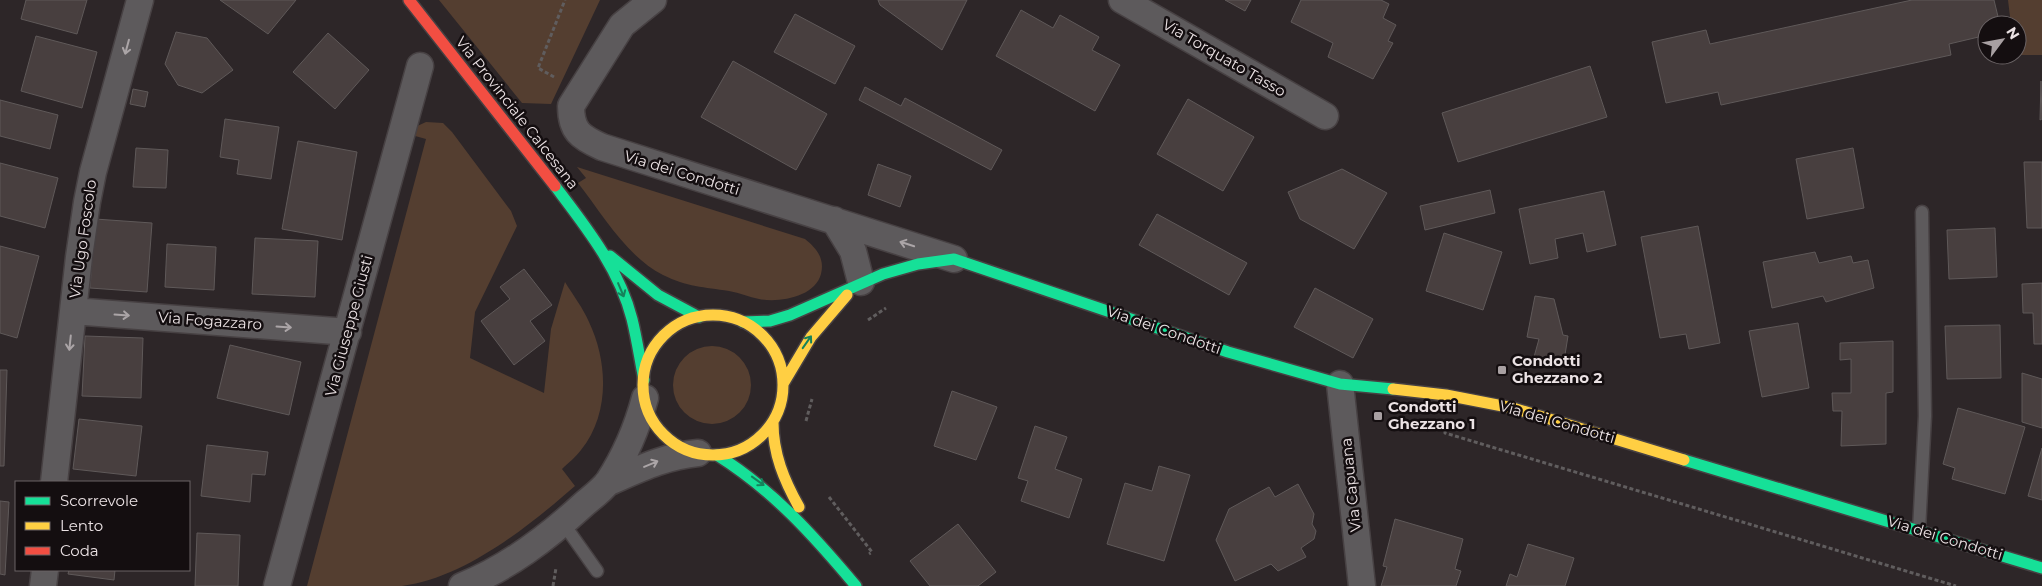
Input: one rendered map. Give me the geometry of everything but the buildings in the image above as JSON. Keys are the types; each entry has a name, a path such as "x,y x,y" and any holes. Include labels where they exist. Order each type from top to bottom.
{"street":[{"name":"Via Ugo Foscolo","path":"54,481 79,257 93,172 140,0"},
{"name":"Via Provinciale Calcesana","path":"409,0 537,162 600,246 630,275 658,295 698,317"},
{"path":"622,26 626,0"},
{"path":"622,26 654,0"},
{"name":"Via Torquato Tasso","path":"1122,0 1325,116"},
{"name":"Via dei Condotti","path":"622,26 571,106 571,120 584,139 602,147 954,259 1228,352 1340,384 1446,395 1513,408 2042,568"},
{"name":"Via Giuseppe Giusti","path":"277,586 420,66"},
{"path":"834,220 852,251 861,282"},
{"name":"Via Provinciale Calcesana","path":"600,246 632,318 644,389"},
{"name":"Via dei Condotti","path":"743,322 770,321 790,315 861,282 918,264 954,259"},
{"name":"Via dei Condotti","path":"783,384 804,345 814,331 826,316 861,282"},
{"name":"Via Fogazzaro","path":"73,311 348,332"},
{"path":"462,586 510,562 563,523 607,483 637,430 647,362 655,346 667,333 682,323 698,317 729,317 743,322 755,329 772,348 782,371 783,384 780,404 773,422 772,442 777,465 782,478 816,537"},
{"name":"Via Capuana","path":"1340,384 1362,586"},
{"path":"644,389 655,423 663,434 679,446 707,454 766,487 816,537 856,586"},
{"path":"607,483 676,455 739,451 758,439 773,422"},
{"path":"43,586 45,571"}],"lane":[{"path":"1919,530 1925,416 1922,212"},
{"path":"563,523 596,572"}],"path":[{"path":"565,0 538,68 580,90"},
{"path":"864,323 887,308"},
{"path":"1446,395 1445,433 1956,586"},
{"path":"804,428 813,396"},
{"path":"824,491 872,552"}],"shaded area":[{"path":"439,0 600,0 551,104 522,103"},
{"path":"2008,0 2042,0 2042,55 2027,55 2027,15 2010,15"},
{"path":"426,122 443,123 452,132 511,211 517,226 475,312 470,358 544,393 551,329 565,282 587,317 600,354 603,388 597,420 581,450 562,469 575,486 517,533 495,548 449,573 426,581 402,586 307,586 426,139 408,134 413,128"},
{"path":"577,167 805,239 813,246 821,258 821,274 812,288 804,293 795,297 776,300 755,298 672,279 638,258 616,234 578,183 586,178"},
{"path":"704,346 720,346 734,352 745,363 751,377 751,393 745,407 734,418 720,424 704,424 690,418 679,407 673,393 673,377 679,363 690,352"}],"traffic: fast":[{"path":"555,186 600,249 619,282 632,319 644,380"},
{"path":"610,256 658,295 699,317"},
{"path":"743,322 770,321 790,315 883,274 918,264 954,259 1228,352 1340,384 1393,389"},
{"path":"717,455 756,483 792,515 856,586"},
{"path":"1684,460 2042,568"}],"traffic: slow":[{"path":"783,384 811,337 847,295"},
{"path":"713,315 740,321 752,327 762,336 771,346 777,358 783,385 777,412 771,424 762,434 752,443 740,449 713,455 686,449 674,443 664,434 655,424 649,412 643,385 649,358 655,346 664,336 674,327 686,321 713,315"},
{"path":"1393,389 1446,395 1513,408 1684,460"},
{"path":"773,422 775,445 780,466 799,507"}],"traffic: jam":[{"path":"409,0 555,186"}],"place":[{"name":"Condotti Ghezzano 2","path":"1502,370"},
{"name":"Condotti Ghezzano 1","path":"1378,416"}]}
